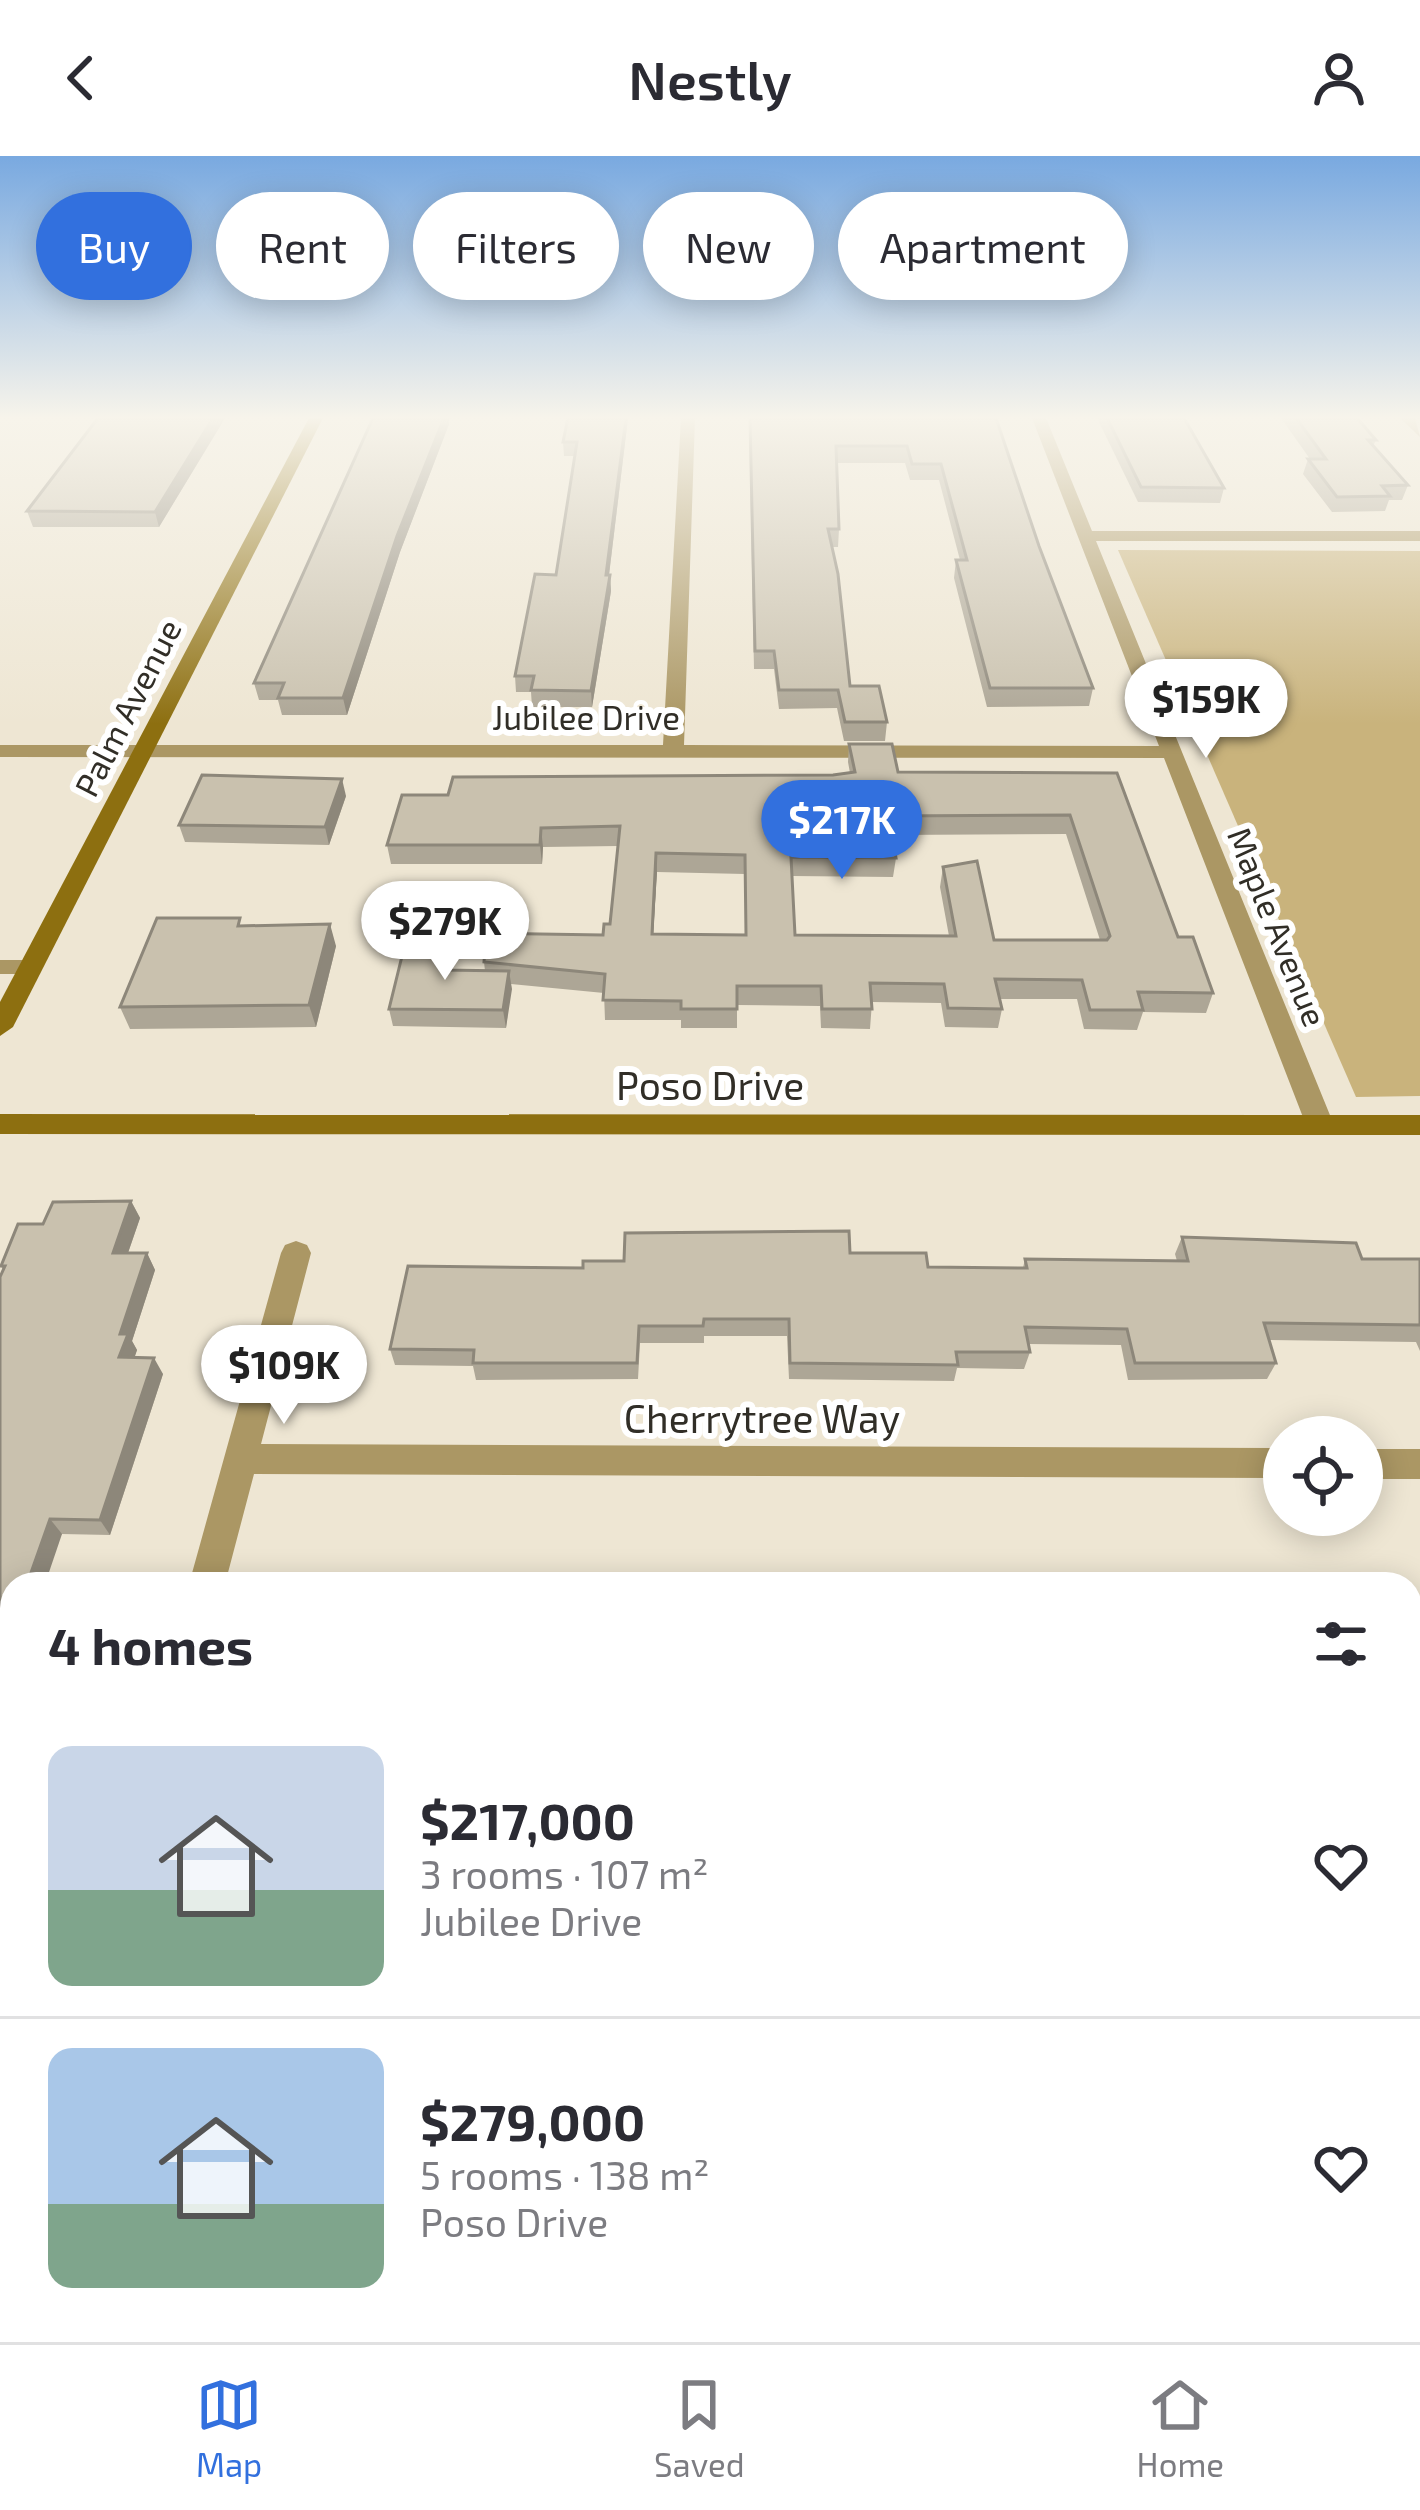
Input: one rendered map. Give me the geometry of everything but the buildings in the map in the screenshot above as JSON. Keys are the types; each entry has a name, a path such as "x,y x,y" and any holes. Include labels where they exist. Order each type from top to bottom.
{"main road":[{"name":"Palm Avenue","path":"0,1027 263,520"},
{"name":"Poso Drive","path":"0,1124 1420,1125"}],"street":[{"path":"673,751 683,520"},
{"name":"Maple Avenue","path":"1080,520 1320,1125"},
{"path":"1086,536 1420,536"},
{"name":"Jubilee Drive","path":"0,751 1172,752"},
{"path":"210,1572 296,1252"},
{"name":"Cherrytree Way","path":"239,1459 1263,1463"},
{"path":"1383,1464 1420,1464"}],"lane":[{"path":"0,967 31,967"}],"shaded area":[{"path":"1118,550 1420,551 1420,1096 1356,1097"}]}
